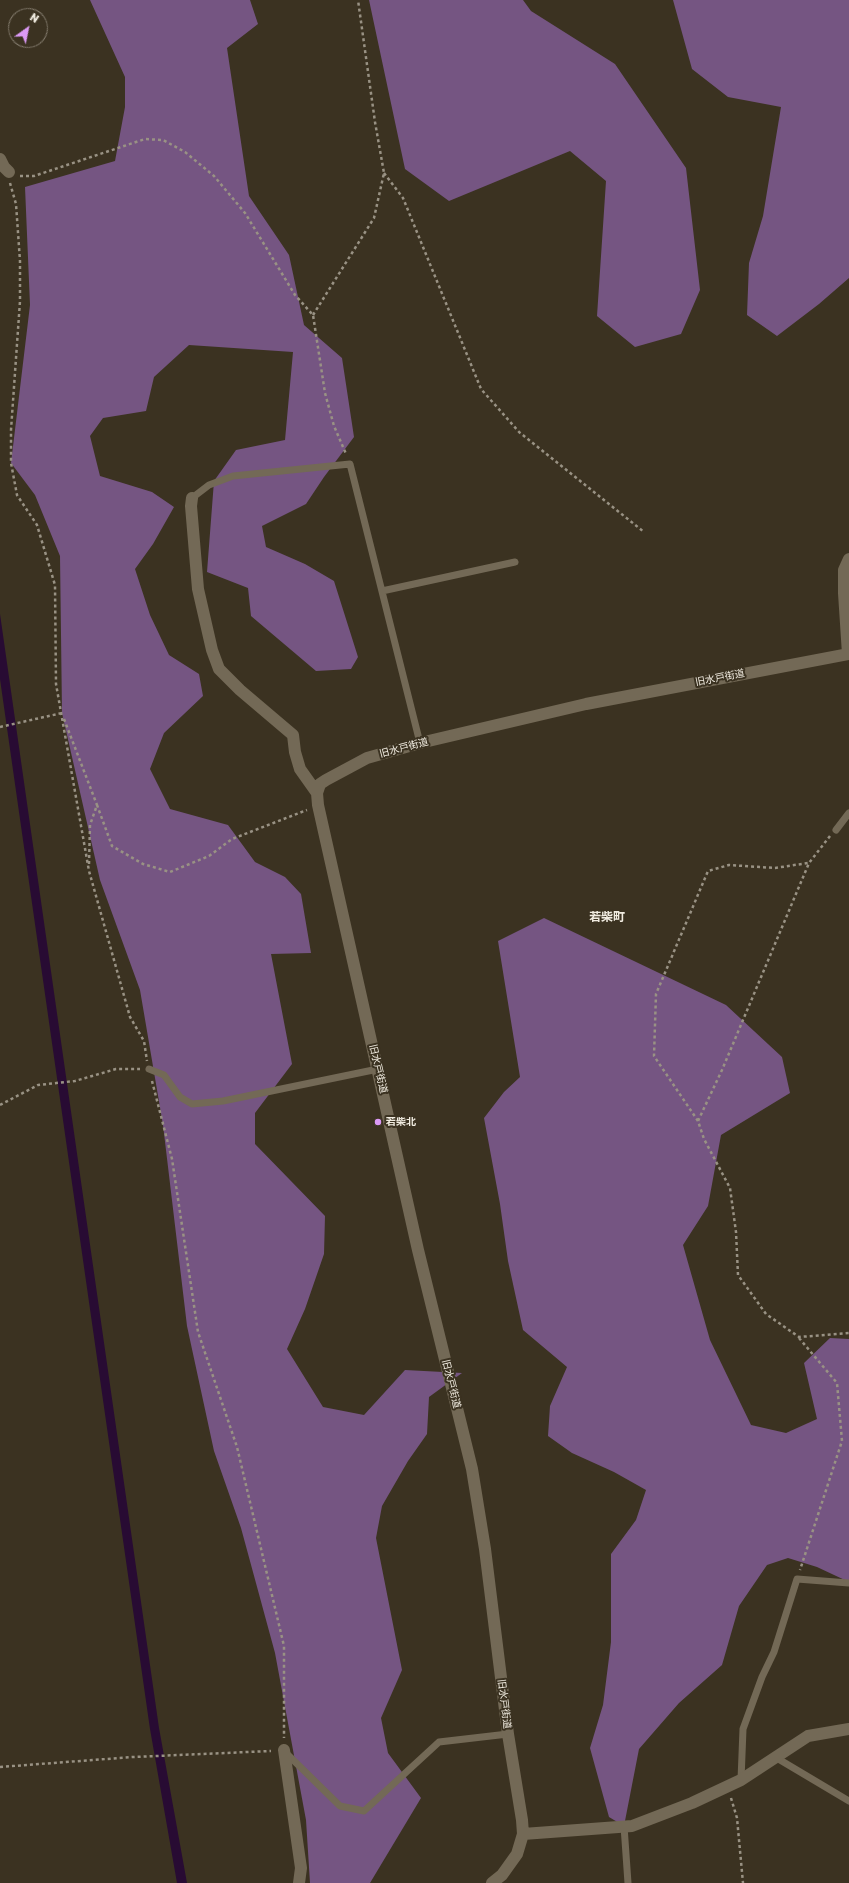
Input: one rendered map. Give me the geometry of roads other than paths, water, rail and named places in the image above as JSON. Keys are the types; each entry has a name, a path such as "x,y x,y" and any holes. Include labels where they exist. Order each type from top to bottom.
{"street":[{"path":"0,159 4,167 9,172"},
{"path":"192,498 191,506 198,589 212,650 218,669 240,690 293,735 295,752 300,769 318,799"},
{"path":"848,654 844,570 849,559"},
{"name":"旧水戸街道","path":"492,1883 502,1875 512,1861 520,1846 523,1834 472,1469 418,1250 318,799 320,784 367,758 420,743 586,704 848,654"},
{"path":"523,1834 632,1826 692,1803 741,1780 808,1736 849,1729"},
{"path":"284,1750 301,1868 299,1883"}],"lane":[{"path":"192,498 209,485 233,476 350,464 420,743"},
{"path":"382,591 515,562"},
{"path":"836,830 849,813"},
{"path":"149,1069 164,1075 180,1097 192,1104 223,1101 378,1069"},
{"path":"741,1780 743,1729 762,1677 774,1652 797,1578 849,1583"},
{"path":"284,1750 340,1806 364,1811 439,1742 508,1734"},
{"path":"775,1757 849,1800"},
{"path":"624,1826 628,1883"}],"place":[{"name":"若柴北","path":"378,1122"}],"district":[{"name":"若柴町","path":"607,918"}]}
